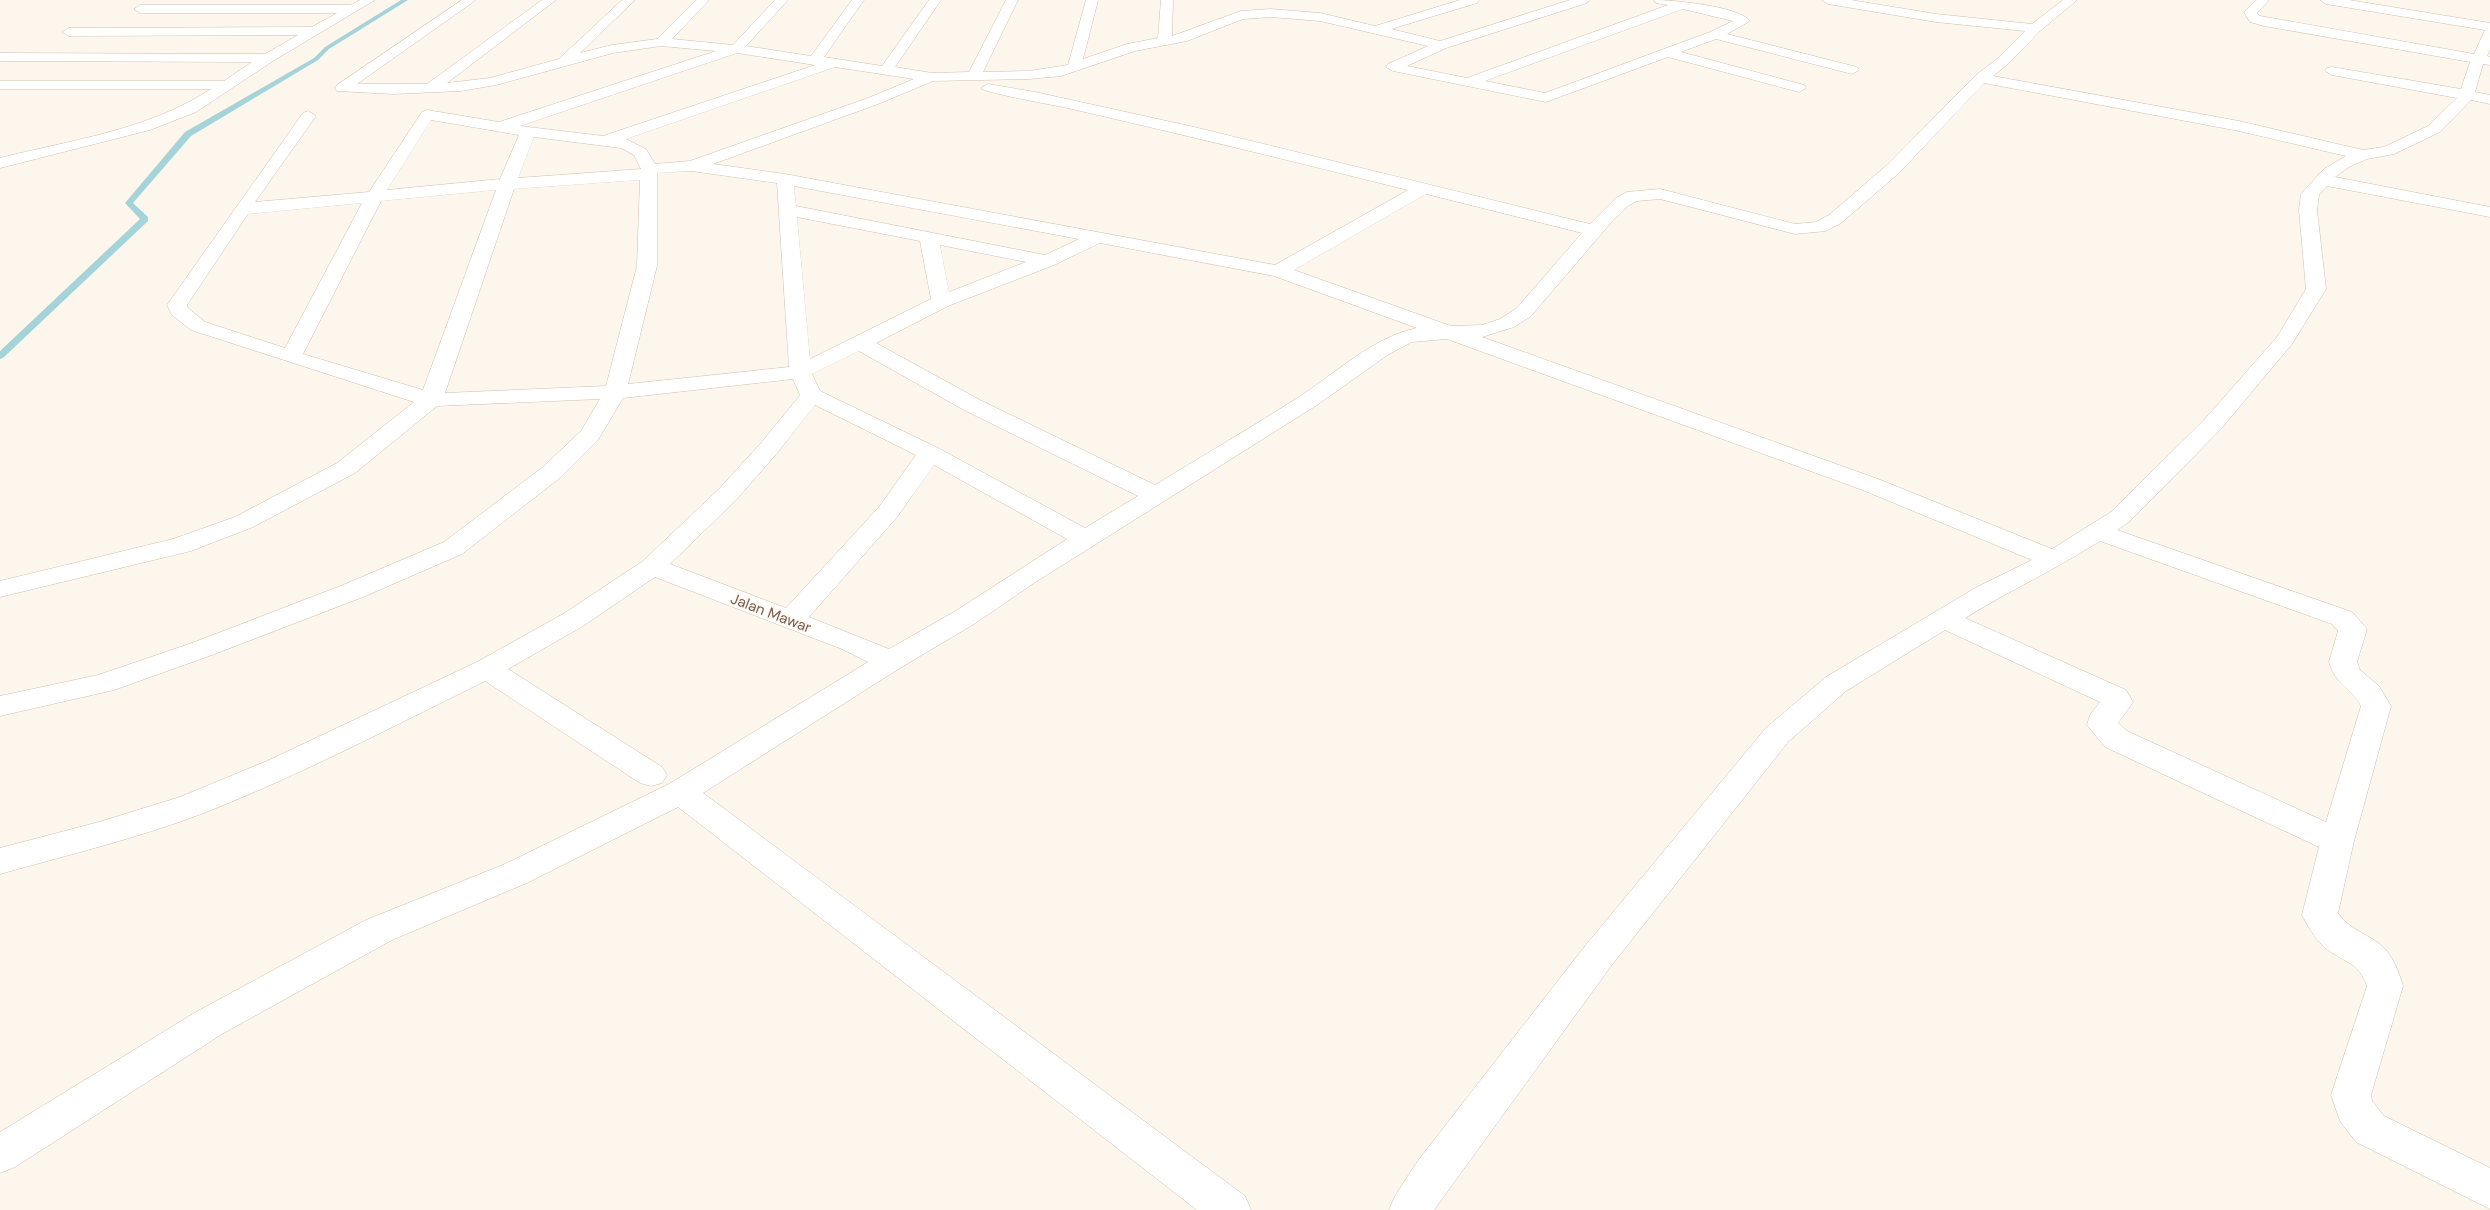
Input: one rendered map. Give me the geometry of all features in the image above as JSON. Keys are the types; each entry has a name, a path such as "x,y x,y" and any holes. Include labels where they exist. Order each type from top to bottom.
{"street":[{"path":"0,163 165,120 191,108 268,58 369,0"},
{"path":"470,0 342,88 428,90 491,82 612,49 661,42 736,49 932,77 1000,90 1194,132 1595,232"},
{"path":"428,90 550,0"},
{"path":"562,63 629,0"},
{"path":"661,42 703,0"},
{"path":"501,127 736,49 782,0"},
{"path":"815,60 858,0"},
{"path":"885,70 935,0"},
{"path":"974,76 1012,0"},
{"path":"1074,68 1092,0"},
{"path":"1165,40 1168,0"},
{"path":"1241,0 1241,15"},
{"path":"1317,0 1320,17"},
{"path":"1378,29 1401,20 1473,0"},
{"path":"1583,0 1441,45 1392,67 1546,98 1715,35 1743,21 1734,16 1660,0"},
{"path":"1828,0 1971,22 2038,19"},
{"path":"0,1154 209,1023 379,930 517,873 666,784 784,729 890,661 964,618 1156,494 1309,400 1382,350 1406,337 1434,333 1458,334 1484,331 1506,323 1524,312 1622,202 1633,196 1660,194 1795,229 1820,227 1835,219 1893,169 1981,78 2004,61 2038,19 2071,0"},
{"path":"2263,0 2250,12 2255,19 2264,22 2484,60"},
{"path":"2326,0 2490,27"},
{"path":"1465,83 1681,5"},
{"path":"1398,7 1401,20"},
{"path":"140,9 354,9"},
{"path":"1971,22 1984,12"},
{"path":"242,209 691,166 873,101 932,77 1028,75 1074,68 1132,47 1192,34 1241,15 1271,13 1320,17 1441,45"},
{"path":"69,32 313,31"},
{"path":"1410,1210 1432,1176 1598,956 1777,735 1836,684 1988,593 2054,559 2120,517 2212,425 2285,340 2316,289 2308,210 2310,194 2330,172 2343,163 2363,155 2388,151 2434,129 2467,96 2472,74 2484,60 2490,33"},
{"path":"1715,35 1852,70"},
{"path":"1668,53 1799,88"},
{"path":"0,57 268,58"},
{"path":"605,141 658,136 835,63"},
{"path":"2332,72 2490,99"},
{"path":"1000,90 1028,75"},
{"path":"1981,78 2239,126 2363,155"},
{"path":"0,85 224,86"},
{"path":"0,706 104,683 202,649 353,591 453,548 500,514 552,472 590,435 615,392 647,266 648,171 640,152 625,144 528,132 427,115 374,197 291,357"},
{"path":"308,116 177,305 179,311 198,326 291,357 432,400 805,383 1086,539"},
{"path":"0,589 182,545 244,522 346,468 432,400 507,184 528,132"},
{"path":"640,152 658,136"},
{"path":"691,166 786,179 1278,271 1458,334 1869,484 2054,559"},
{"path":"786,179 805,383"},
{"path":"2324,180 2490,212"},
{"path":"1278,271 1421,190"},
{"path":"788,210 1047,261"},
{"path":"929,238 941,302"},
{"path":"0,861 101,834 191,805 278,769 487,669 573,620 652,567 728,494 770,447 805,383 859,342 941,302 1047,261 1099,238"},
{"path":"859,342 972,405 1156,494"},
{"path":"790,621 888,512 930,453"},
{"path":"2098,532 2342,618 2353,629 2343,662 2347,674 2369,693 2376,706 2336,841 2320,915 2332,932 2364,953 2380,968 2385,986 2352,1095 2354,1108 2370,1129 2490,1189"},
{"name":"Jalan Mawar","path":"652,567 852,643 890,661"},
{"path":"1944,619 2115,696 2118,702 2105,715 2102,725 2116,739 2336,841"},
{"path":"487,669 666,784 1230,1210"}],"waterway":[{"path":"0,356 145,219 129,203 188,134 316,59 327,48 405,0"}]}
